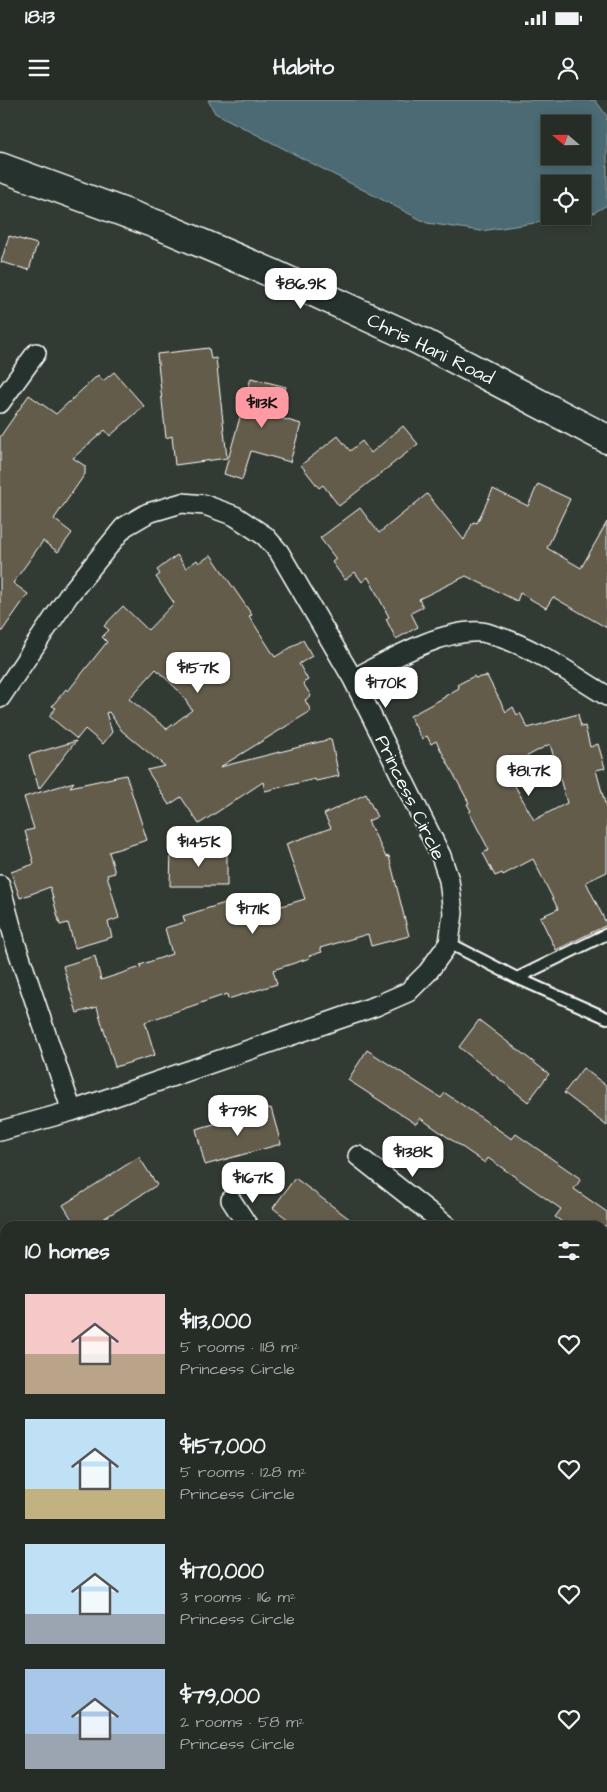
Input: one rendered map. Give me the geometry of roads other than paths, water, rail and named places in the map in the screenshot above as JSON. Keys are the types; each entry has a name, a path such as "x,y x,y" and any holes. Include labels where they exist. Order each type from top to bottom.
{"main road":[{"name":"Chris Hani Road","path":"0,167 161,226 274,274 420,341 607,439"}],"street":[{"path":"0,403 36,353"},
{"name":"Princess Circle","path":"0,698 69,595 124,527 148,513 182,503 205,505 235,516 265,536 279,552 352,679 441,856 449,880 453,913 449,943 428,972 408,992 72,1111 0,1131"},
{"path":"352,679 418,646 453,634 482,632 509,640 540,655 607,696"},
{"path":"0,885 16,944 72,1111"},
{"path":"358,1156 441,1221"},
{"path":"231,1200 245,1221"}],"lane":[{"path":"517,978 607,934"},
{"path":"449,943 517,978 607,1018"}],"water":[{"path":"208,100 595,100 607,116 607,205 591,214 591,175 541,175 541,222 481,231 427,223 215,113"}]}
